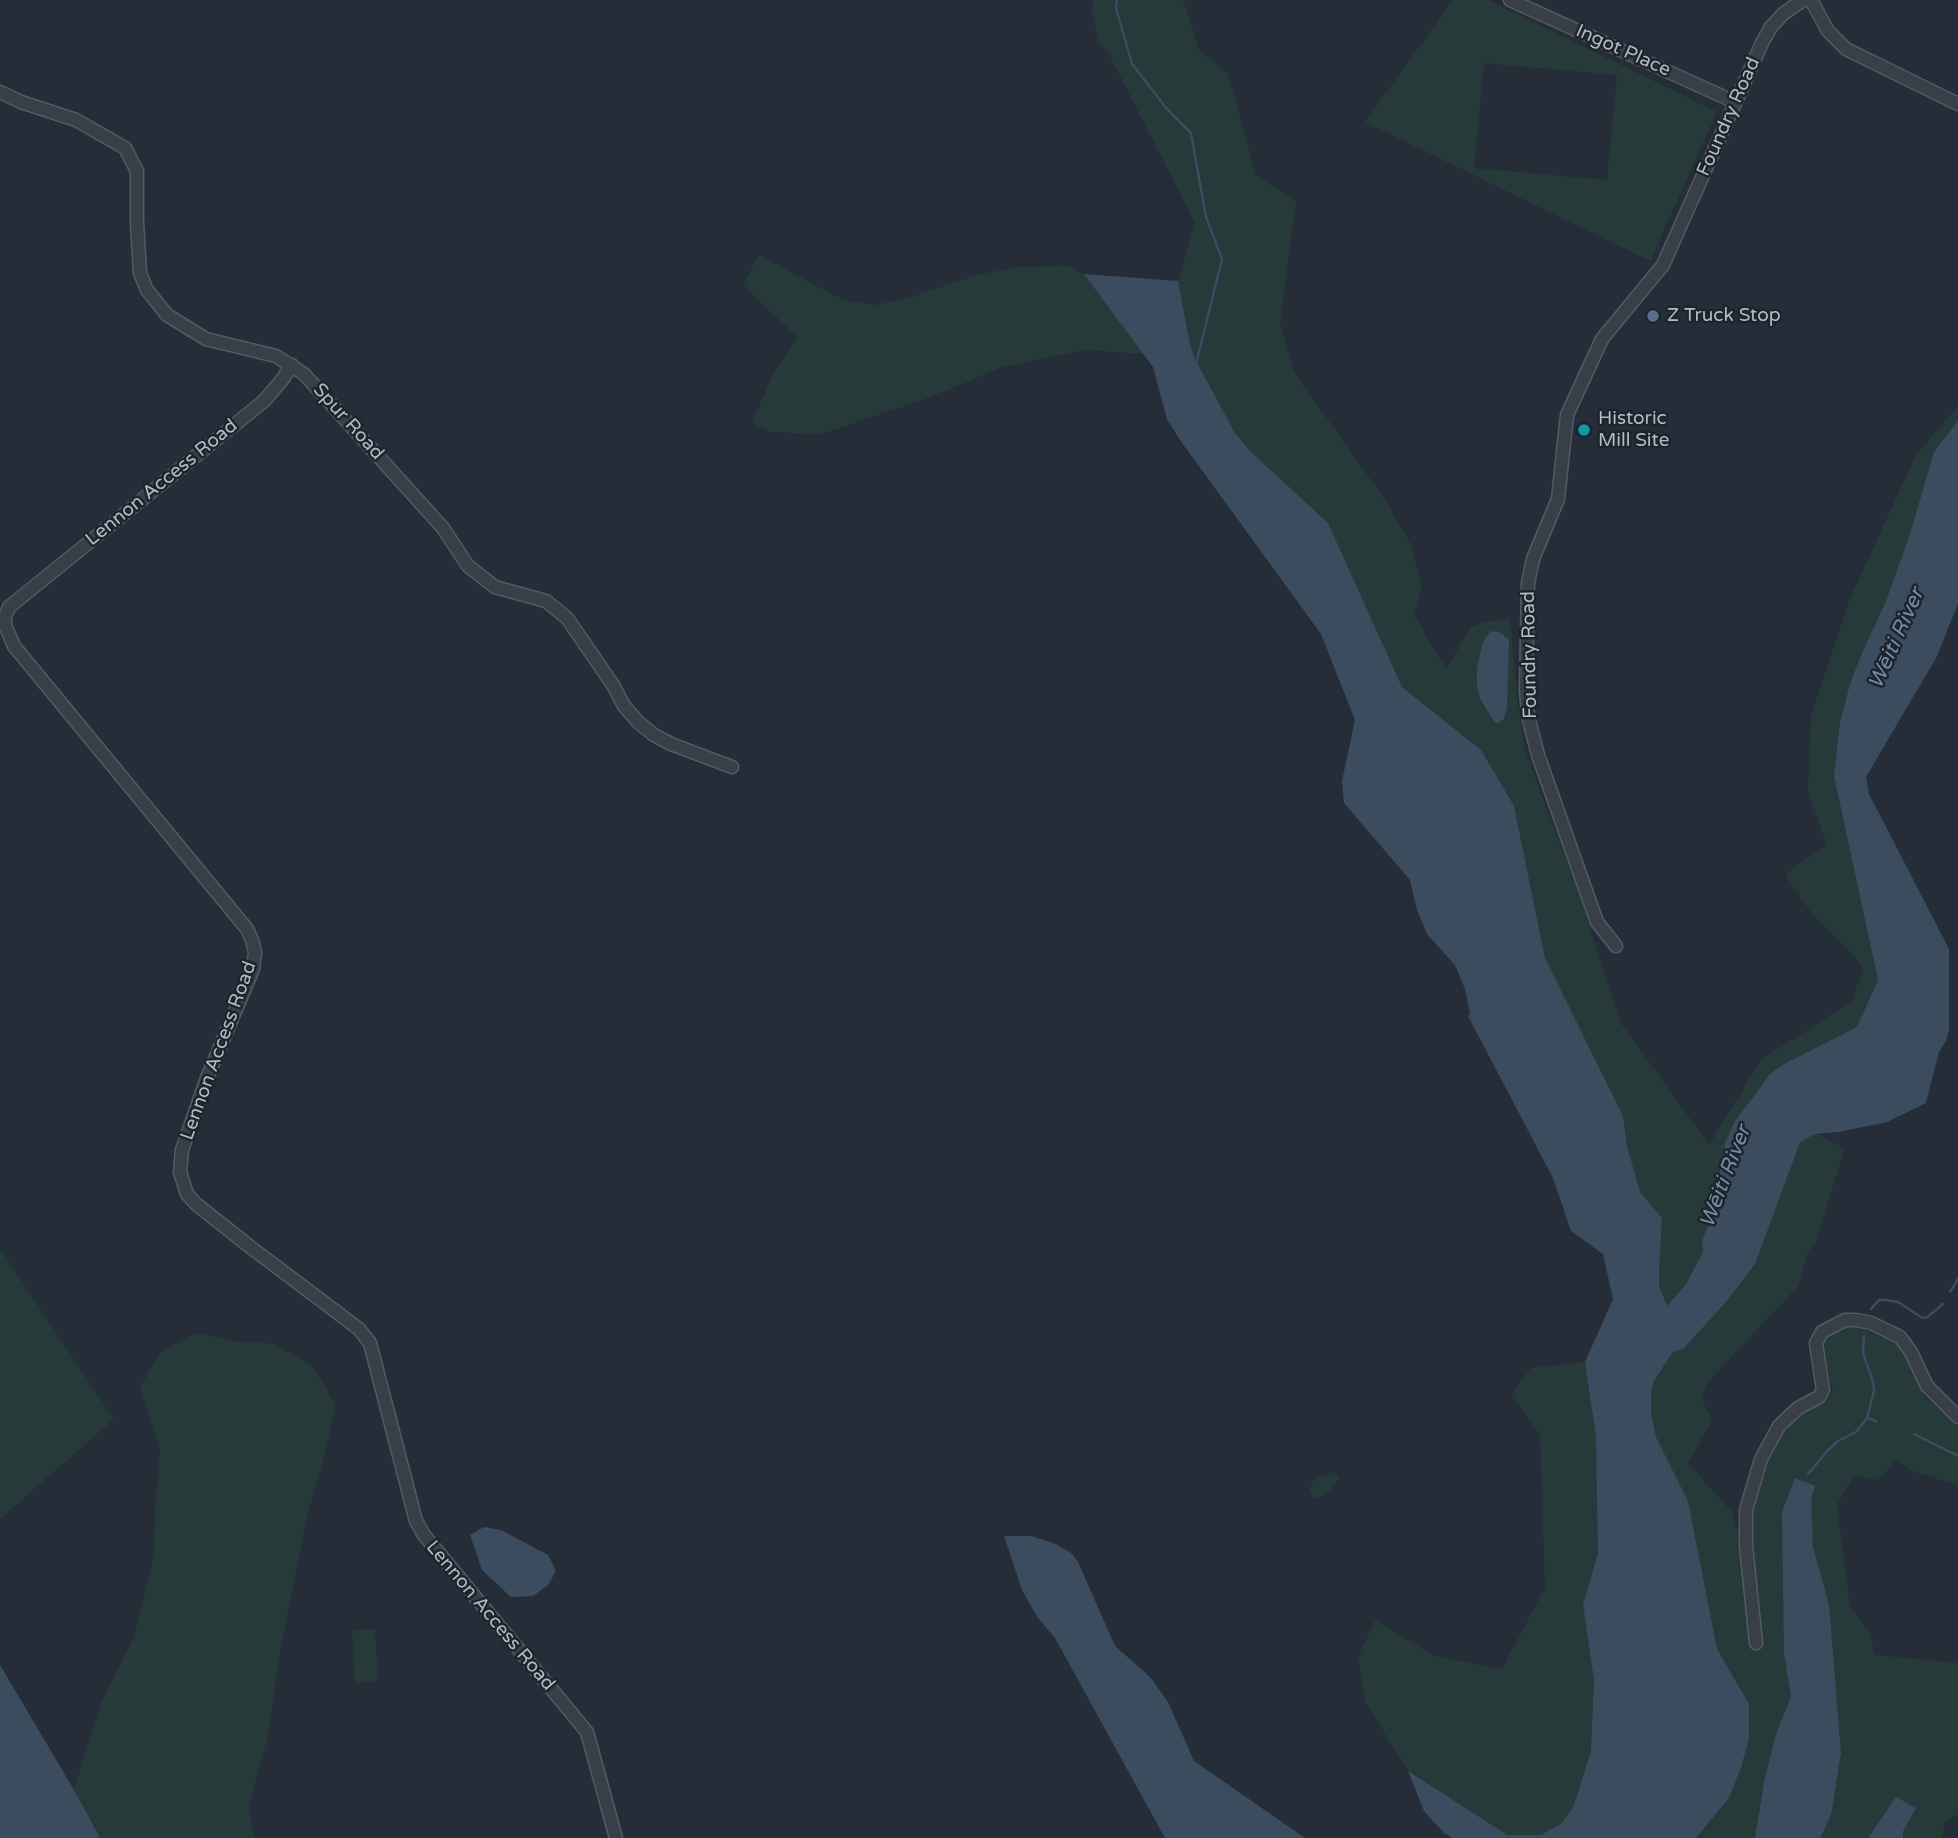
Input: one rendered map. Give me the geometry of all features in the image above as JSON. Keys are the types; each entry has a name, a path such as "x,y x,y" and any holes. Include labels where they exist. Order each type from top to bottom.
{"street":[{"name":"Ingot Place","path":"1510,0 1735,102"},
{"name":"Foundry Road","path":"1616,946 1597,922 1538,755 1528,716 1528,583 1533,559 1558,499 1567,415 1602,339 1663,265 1735,102 1772,27 1783,14 1802,0"},
{"path":"1811,0 1828,31 1846,49 1958,104"},
{"name":"Spur Road","path":"0,92 21,102 76,120 125,148 137,171 136,222 140,274 147,290 167,315 206,339 262,351 292,365 326,396 443,528 468,566 495,587 546,601 567,618 606,674 624,706 638,722 671,744 732,767"},
{"name":"Lennon Access Road","path":"292,365 264,401 9,607 5,625 14,646 247,929 252,940 255,952 253,970 207,1078 182,1150 180,1172 187,1194 249,1246 359,1329 370,1343 416,1521 424,1535 587,1732 616,1838"},
{"path":"1755,1643 1746,1545 1746,1510 1761,1459 1779,1426 1798,1408 1819,1397 1823,1390 1816,1343 1822,1332 1845,1321 1856,1320 1871,1323 1900,1337 1911,1352 1927,1386 1958,1417"}],"shaded area":[{"path":"1093,0 1183,0 1200,52 1228,73 1256,176 1296,200 1280,323 1294,372 1385,500 1410,543 1422,585 1414,615 1446,669 1471,627 1488,621 1510,620 1518,706 1526,754 1588,916 1586,917 1620,1022 1709,1145 1761,1060 1852,1001 1863,969 1849,950 1810,911 1785,874 1827,845 1808,791 1811,715 1849,601 1916,455 1958,406 1958,508 1834,776 1878,980 1857,1027 1786,1063 1702,1240 1703,1252 1686,1284 1667,1306 1659,1286 1662,1218 1640,1192 1627,1146 1623,1116 1545,958 1514,806 1481,750 1402,687 1328,523 1250,451 1235,433 1196,361 1190,344 1178,281 1195,223 1110,56 1098,40 1092,11"},
{"path":"1453,0 1488,0 1717,112 1650,261 1365,122","holes":["1484,63 1617,75 1607,180 1474,168"]},
{"path":"759,255 835,296 852,302 876,305 912,297 977,275 1017,267 1069,266 1084,274 1145,354 1084,350 1003,367 925,399 822,434 770,432 752,423 773,374 797,337 743,285"},
{"path":"1815,1134 1845,1148 1815,1243 1808,1252 1798,1286 1708,1382 1701,1398 1712,1421 1688,1463 1732,1512 1740,1541 1749,1642 1761,1644 1757,1616 1759,1596 1751,1545 1753,1503 1771,1450 1805,1409 1825,1402 1833,1391 1824,1341 1832,1333 1852,1326 1901,1345 1924,1396 1958,1426 1958,1485 1909,1470 1896,1459 1879,1480 1854,1475 1837,1505 1850,1607 1871,1635 1874,1655 1958,1663 1958,1814 1944,1822 1943,1838 1696,1838 1729,1798 1741,1768 1749,1738 1749,1704 1717,1650 1688,1501 1656,1437 1651,1413 1651,1391 1654,1381 1672,1353 1684,1348 1726,1302 1736,1287 1800,1142"},
{"path":"0,1248 114,1419 0,1519"},
{"path":"196,1333 233,1341 274,1344 312,1365 336,1405 308,1512 280,1652 268,1736 249,1805 254,1838 0,1838 0,1665 74,1789 102,1701 134,1637 154,1555 160,1450 140,1387 161,1351"},
{"path":"1585,1362 1596,1437 1634,1838 1453,1838 1444,1833 1424,1811 1408,1771 1365,1701 1358,1657 1375,1620 1434,1656 1502,1669 1545,1588 1540,1434 1511,1395 1531,1368"},
{"path":"1334,1472 1340,1477 1329,1492 1321,1497 1313,1497 1309,1490 1315,1478"},
{"path":"375,1629 378,1681 355,1683 352,1630"}],"water":[{"name":"Wēiti River","path":"1084,274 1178,281 1190,344 1196,361 1235,433 1250,451 1328,523 1402,687 1481,750 1514,806 1545,958 1623,1116 1627,1146 1640,1192 1662,1218 1659,1286 1667,1306 1686,1284 1703,1252 1702,1240 1711,1220 1725,1143 1734,1123 1770,1074 1857,1027 1878,980 1834,776 1840,723 1850,684 1885,604 1910,534 1934,452 1958,421 1958,604 1936,658 1866,777 1869,794 1949,949 1949,1030 1946,1041 1939,1052 1926,1103 1887,1122 1815,1134 1800,1142 1755,1264 1726,1302 1684,1348 1672,1353 1654,1381 1651,1391 1651,1413 1656,1437 1688,1501 1717,1649 1749,1704 1749,1738 1741,1768 1729,1798 1696,1838 1453,1838 1444,1833 1424,1811 1408,1771 1507,1835 1541,1835 1562,1823 1574,1805 1591,1751 1594,1680 1583,1604 1598,1554 1596,1437 1585,1362 1613,1299 1603,1254 1571,1231 1553,1178 1468,1016 1470,1013 1465,989 1455,965 1427,934 1417,910 1410,880 1344,803 1342,781 1355,720 1321,634 1180,440 1167,419 1153,367"},
{"path":"1493,631 1501,633 1509,640 1507,708 1503,720 1498,723 1494,722 1480,698 1477,687 1482,644"},
{"path":"1795,1478 1815,1486 1811,1500 1813,1547 1829,1605 1841,1753 1831,1815 1820,1838 1755,1838 1765,1777 1776,1734 1791,1697 1784,1652 1782,1512"},
{"path":"484,1527 501,1530 548,1555 556,1571 548,1585 533,1596 511,1597 482,1570 470,1535"},
{"path":"1004,1536 1031,1536 1056,1544 1071,1553 1078,1562 1115,1646 1150,1677 1168,1702 1194,1761 1305,1838 1165,1838 1055,1638 1038,1618 1022,1590"},
{"path":"0,1665 74,1790 100,1838 0,1838"},
{"path":"1896,1797 1916,1808 1903,1831 1903,1838 1868,1838"}],"waterway":[{"path":"1117,0 1116,8 1132,64 1167,109 1191,133 1206,217 1222,259 1196,364"},
{"path":"1950,1292 1958,1279"},
{"path":"1871,1309 1879,1300 1898,1302 1926,1318 1943,1304"},
{"path":"1808,1474 1828,1450 1838,1441 1856,1432 1867,1418 1874,1391 1863,1353 1864,1336"},
{"path":"1867,1418 1876,1421"},
{"path":"1914,1434 1958,1456"}],"place":[{"name":"Z Truck Stop","path":"1653,316"},
{"name":"Historic Mill Site","path":"1584,430"}]}
